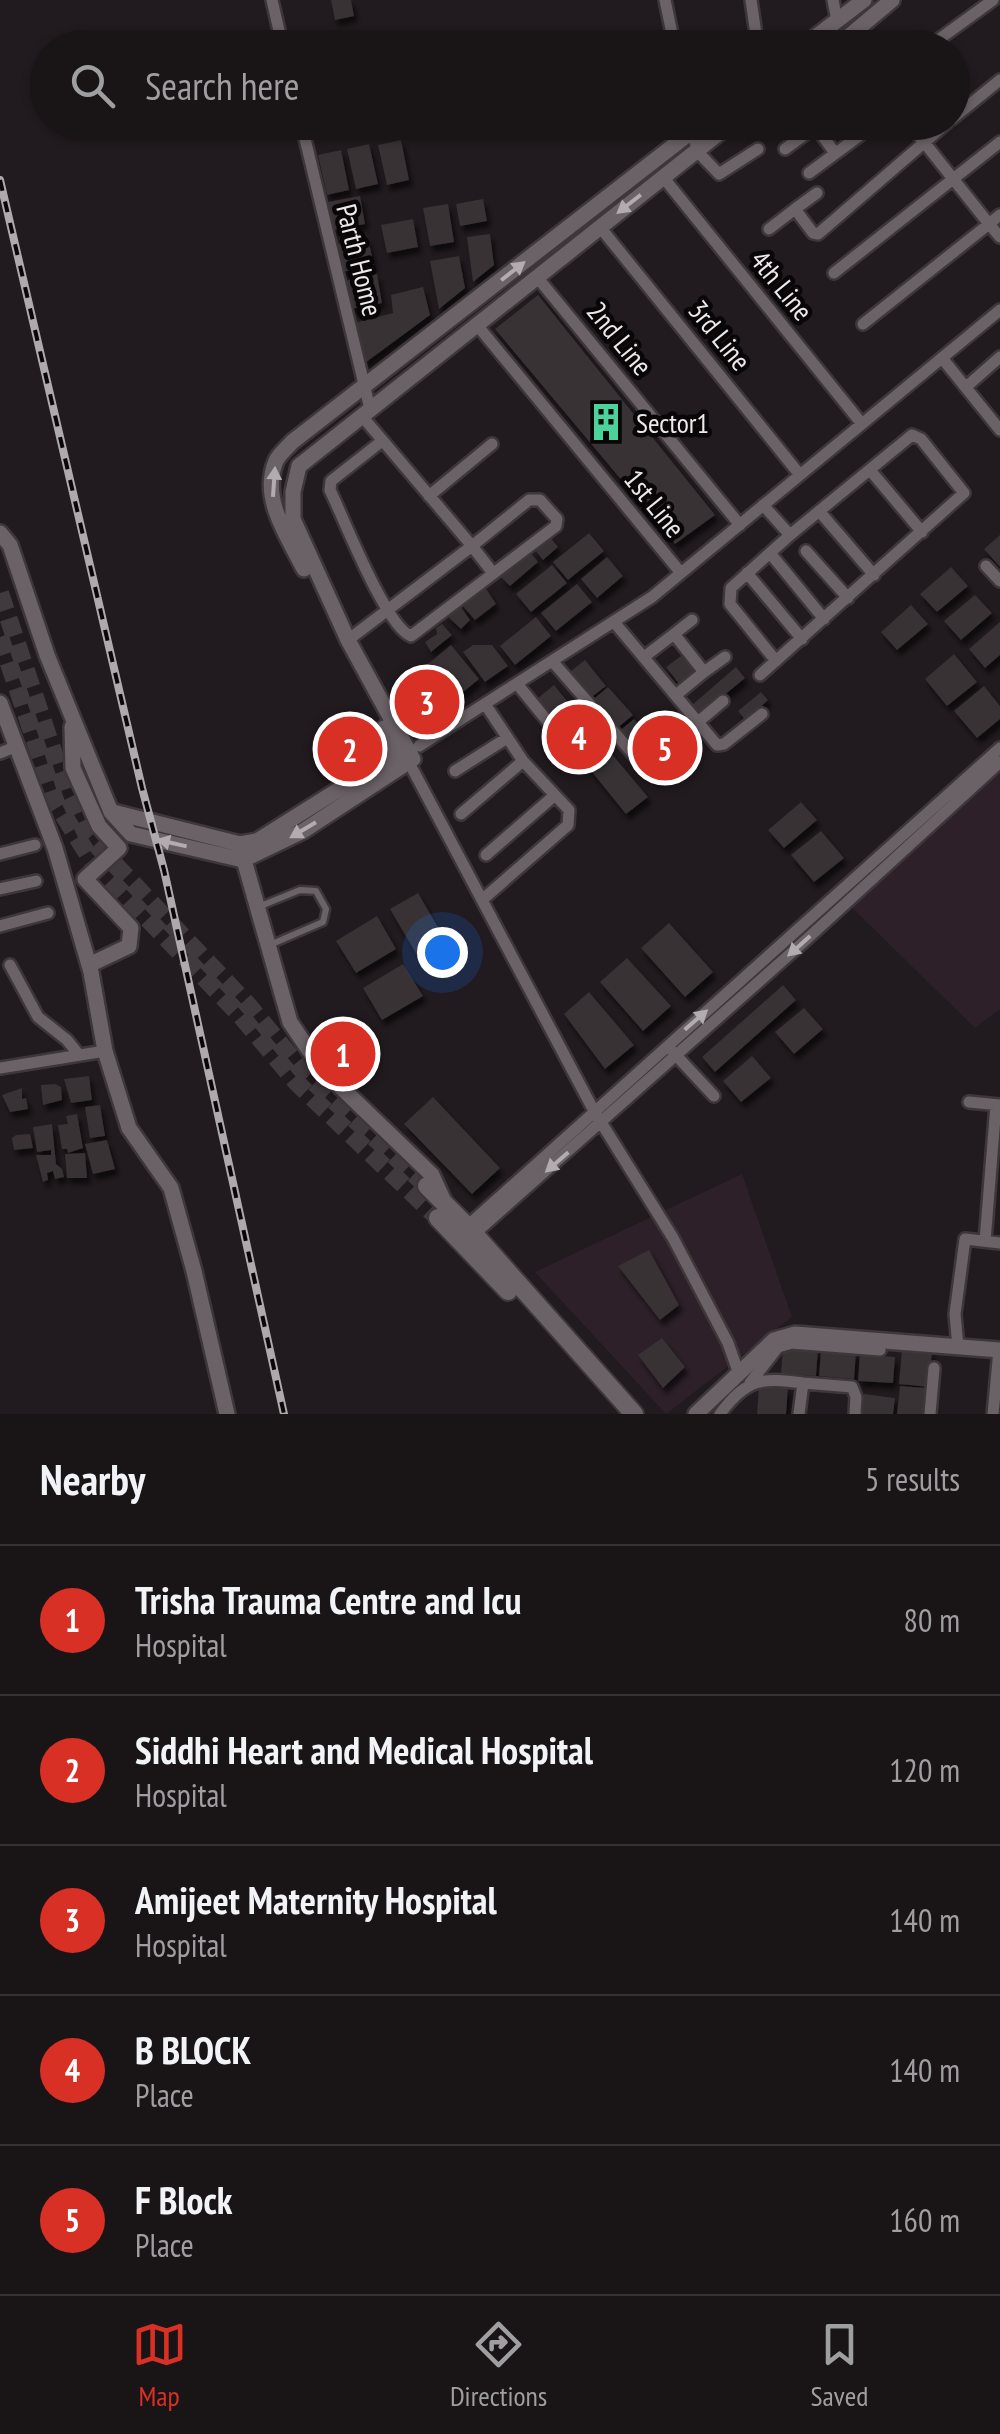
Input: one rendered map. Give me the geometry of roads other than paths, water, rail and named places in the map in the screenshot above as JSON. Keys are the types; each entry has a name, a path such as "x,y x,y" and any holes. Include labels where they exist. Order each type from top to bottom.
{"main road":[{"path":"427,1186 442,1211 634,1414"},
{"path":"466,1234 619,1414"}],"street":[{"path":"272,0 279,30"},
{"path":"665,0 671,30"},
{"path":"752,0 756,30"},
{"path":"833,0 836,20"},
{"path":"824,30 864,0"},
{"path":"859,30 892,0"},
{"path":"952,30 993,0"},
{"path":"970,104 1000,80"},
{"name":"Parth Home","path":"305,140 364,386 365,412"},
{"path":"409,757 274,509 276,461 292,442 677,140"},
{"path":"697,140 697,151 722,174 758,149"},
{"path":"711,140 299,466 293,492 293,519 348,640 482,900 598,1117 673,1238 745,1378"},
{"path":"785,149 798,140"},
{"path":"828,140 835,152"},
{"path":"809,173 852,140"},
{"path":"795,208 813,233 818,234 926,140"},
{"path":"924,142 1000,237"},
{"path":"834,273 1000,142"},
{"name":"4th Line","path":"663,177 862,424"},
{"path":"769,228 817,193"},
{"path":"863,324 1000,215"},
{"name":"3rd Line","path":"600,227 800,475"},
{"name":"2nd Line","path":"537,277 740,524"},
{"path":"241,852 409,757 614,622 681,573 998,315"},
{"name":"1st Line","path":"477,324 681,573"},
{"path":"966,387 1000,357"},
{"path":"942,358 1000,430"},
{"path":"365,412 382,440 493,574"},
{"path":"760,675 776,661 802,638 848,598 874,575 964,493 921,439 912,435 731,588 730,604 776,661"},
{"path":"348,640 387,611 534,498 557,519 556,526 408,637 387,611 330,484 382,440"},
{"path":"429,496 492,444"},
{"path":"870,470 922,532"},
{"path":"763,505 790,535"},
{"path":"819,511 874,575"},
{"path":"0,532 10,545 47,655 111,812 241,852"},
{"path":"806,551 848,598"},
{"path":"770,553 824,619"},
{"path":"986,566 1000,581"},
{"path":"748,574 802,638"},
{"path":"644,657 692,620"},
{"path":"614,622 720,745 762,714"},
{"path":"674,634 704,672"},
{"path":"676,695 725,656"},
{"path":"553,662 647,770"},
{"path":"518,684 571,750"},
{"path":"698,722 723,701"},
{"path":"0,702 55,848 88,965 105,1051 129,1128 170,1188 227,1414"},
{"path":"482,900 568,825 569,810 523,761 485,704"},
{"path":"72,714 73,768 99,826 118,848 85,879 131,928 130,946 88,965"},
{"path":"456,771 507,738"},
{"path":"0,754 17,746"},
{"path":"598,1117 666,1045 1000,748"},
{"path":"462,814 523,761"},
{"path":"466,1234 598,1117 676,1056 1000,762"},
{"path":"486,856 555,795"},
{"path":"0,854 35,845"},
{"path":"241,852 290,1022 321,1068 432,1176 442,1211"},
{"path":"0,889 36,881"},
{"path":"0,926 48,913"},
{"path":"10,965 38,1018 67,1040 79,1055"},
{"path":"666,1045 714,1096"},
{"path":"0,1068 105,1051"},
{"path":"969,1102 998,1105 985,1241"},
{"path":"958,1347 955,1314 965,1239 1000,1242"},
{"path":"720,1414 774,1340 795,1334 1000,1350 993,1414"},
{"path":"696,1414 778,1348 792,1343 880,1350"},
{"path":"930,1414 934,1368"},
{"path":"745,1378 852,1387 855,1414"},
{"path":"798,1414 802,1383"}],"lane":[{"path":"256,907 306,889 316,891 326,908 324,922 268,945"}],"tunnel":[{"path":"0,593 68,796 87,835 249,1006 306,1075 427,1186"},
{"path":"0,637 56,803 92,861 240,1015 297,1083 438,1218"}],"railway":[{"path":"0,180 164,870 284,1414"}],"place":[{"name":"Sector1","path":"606,422"},
{"name":"Amijeet Maternity Hospital","path":"427,702"},
{"name":"B BLOCK","path":"579,737"},
{"name":"F Block","path":"665,748"},
{"name":"Siddhi Heart and Medical Hospital","path":"350,749"},
{"name":"Trisha Trauma Centre and Icu","path":"343,1054"}]}
